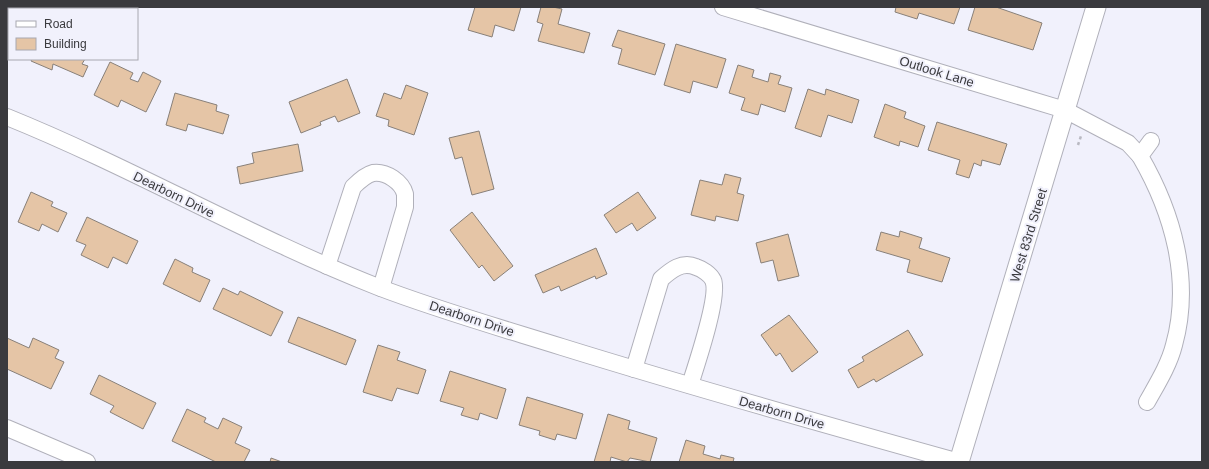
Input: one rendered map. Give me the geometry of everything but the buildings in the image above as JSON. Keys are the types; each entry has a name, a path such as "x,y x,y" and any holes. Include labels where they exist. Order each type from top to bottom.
{"street":[{"name":"Outlook Lane","path":"723,7 1065,110 1128,143 1140,156 1149,171 1171,225 1176,244 1182,283 1179,323 1174,346 1147,402"},
{"name":"West 83rd Street","path":"959,462 1096,7"},
{"name":"Dearborn Drive","path":"7,117 76,146 246,229 327,266 381,288 451,312 634,369 959,462"},
{"path":"1140,156 1151,141"},
{"path":"327,266 353,187 362,179 374,173 387,175 397,180 405,194 405,207 381,288"},
{"path":"634,369 661,279 676,267 682,265 692,265 703,270 713,280 715,296 690,385"},
{"path":"7,428 87,462"}],"path":[{"path":"1078,145 1082,133"}]}
